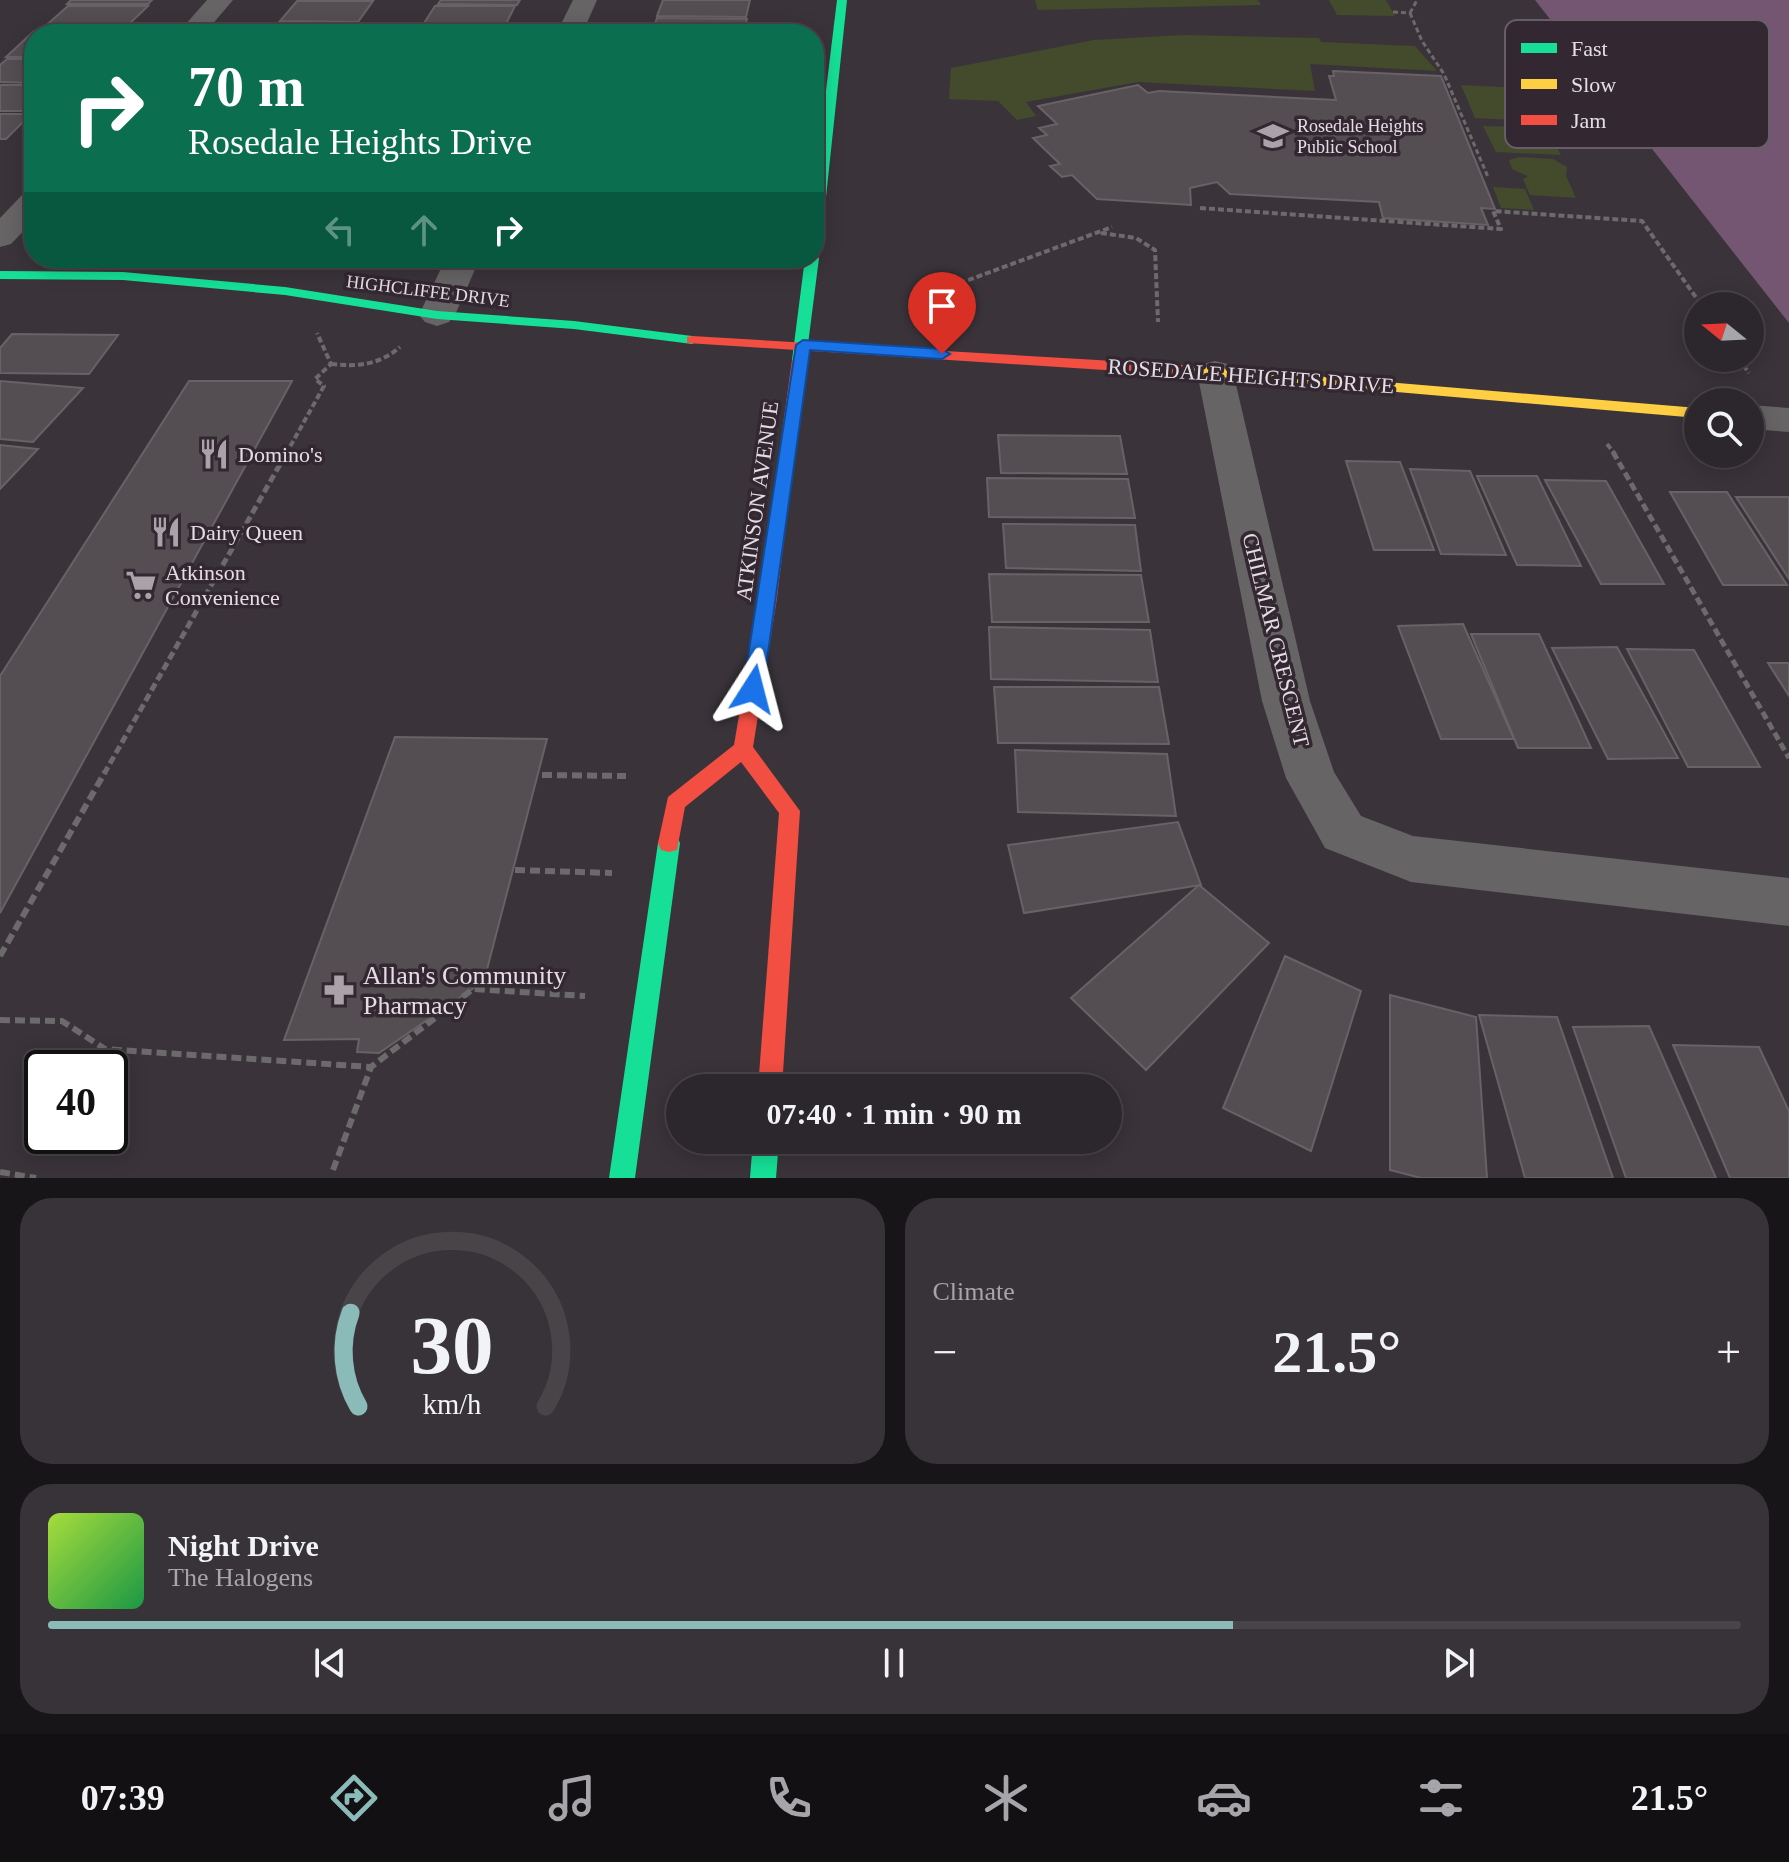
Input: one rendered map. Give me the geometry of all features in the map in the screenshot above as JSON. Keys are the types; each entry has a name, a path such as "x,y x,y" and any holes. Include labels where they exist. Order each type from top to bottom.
{"street":[{"path":"199,24 221,0"},
{"path":"574,24 585,0"},
{"path":"824,157 842,0"},
{"path":"0,237 24,212"},
{"path":"437,315 458,268"},
{"name":"ATKINSON AVENUE","path":"743,749 768,598 811,268"},
{"name":"HIGHCLIFFE DRIVE","path":"0,275 123,276 285,291 437,315 574,325 704,341 803,345"},
{"name":"ROSEDALE HEIGHTS DRIVE","path":"803,345 1215,372 1684,412"},
{"name":"CHILMAR CRESCENT","path":"1215,372 1286,701 1311,778 1343,832 1411,859 1789,902"},
{"path":"1764,418 1789,420"},
{"path":"622,1178 675,803 743,749 790,811 771,1074"},
{"path":"763,1178 765,1154"}],"path":[{"path":"1410,13 1417,0"},
{"path":"1393,12 1410,13"},
{"path":"1410,13 1422,41 1444,74 1488,177"},
{"path":"1200,208 1501,229 1493,211 1642,221 1692,292"},
{"path":"909,302 1112,227"},
{"path":"1096,233 1130,236 1155,250 1158,322"},
{"path":"0,956 324,386 315,379 331,364 367,366 390,357 406,341"},
{"path":"322,344 331,364"},
{"path":"1600,436 1619,459 1789,758"},
{"path":"542,775 626,776"},
{"path":"515,870 613,873"},
{"path":"333,1170 371,1067 473,989 585,996"},
{"path":"0,1020 62,1021 105,1049 371,1067"},
{"path":"0,1172 36,1178"}],"green space":[{"path":"1035,0 1258,0 1261,5 1038,10"},
{"path":"1329,0 1386,0 1395,16 1337,15"},
{"path":"1184,35 1319,38 1321,42 1415,46 1437,71 1310,64 1315,91 1138,82 1026,102 1036,116 1017,120 998,101 949,99 951,68 1094,40"},
{"path":"1461,85 1505,87 1505,119 1475,118"},
{"path":"1483,126 1505,127 1505,148 1557,148 1561,155 1496,152"},
{"path":"1519,157 1553,159 1567,167 1566,176 1576,198 1530,195 1523,179 1528,176 1512,169 1509,160"},
{"path":"1493,187 1525,189 1534,210 1501,208"}],"shaded area":[{"path":"1535,0 1789,0 1789,323 1651,148 1769,148 1769,20 1551,20"}],"building":[{"path":"71,0 152,0 148,4 67,4"},
{"path":"441,0 520,0 517,5 438,4"},
{"path":"663,0 750,0 746,17 657,16"},
{"path":"297,1 373,1 358,22 280,21"},
{"path":"68,6 148,6 129,24 48,24"},
{"path":"435,6 515,6 506,24 424,24"},
{"path":"657,18 747,19 746,24 655,24"},
{"path":"276,23 357,23 356,24"},
{"path":"24,40 24,57 6,57"},
{"path":"7,59 24,59 24,83 0,82 0,65"},
{"path":"1333,71 1441,76 1495,209 1481,208 1488,225 1383,218 1379,202 1230,194 1217,182 1190,188 1191,205 1097,199 1072,175 1062,177 1050,166 1060,164 1033,138 1047,135 1039,128 1057,124 1038,106 1138,85 1148,93 1159,91 1336,100 1329,76 1334,76"},
{"path":"0,85 24,85 24,111 0,111"},
{"path":"0,114 24,114 24,121 6,139 0,139"},
{"path":"12,334 118,335 89,374 0,373 0,348"},
{"path":"0,381 83,388 33,442 0,439"},
{"path":"189,381 292,381 0,913 0,676"},
{"path":"998,435 1120,436 1127,474 1001,473"},
{"path":"0,445 38,449 0,489"},
{"path":"1346,461 1400,462 1434,550 1374,550"},
{"path":"1410,469 1470,471 1506,555 1441,554"},
{"path":"1477,476 1537,476 1581,566 1517,565"},
{"path":"987,478 1128,479 1135,518 989,517"},
{"path":"1545,480 1606,481 1664,584 1601,584"},
{"path":"1670,492 1727,492 1787,585 1723,585"},
{"path":"1736,497 1789,497 1789,579"},
{"path":"1003,524 1135,525 1141,571 1006,568"},
{"path":"989,574 1141,575 1149,622 992,622"},
{"path":"1463,624 1514,739 1441,739 1398,626"},
{"path":"989,627 1150,630 1158,682 991,679"},
{"path":"1471,634 1539,634 1591,748 1518,748"},
{"path":"1617,647 1678,758 1608,759 1552,648"},
{"path":"1627,649 1694,650 1760,767 1688,767"},
{"path":"1768,663 1789,663 1789,696"},
{"path":"994,687 1159,687 1169,744 998,743"},
{"path":"395,737 547,739 484,981 379,1053 357,1052 359,1039 284,1040"},
{"path":"1015,750 1167,754 1176,816 1018,812"},
{"path":"1178,822 1201,885 1024,913 1008,845"},
{"path":"1199,885 1269,943 1146,1070 1071,998"},
{"path":"1285,956 1361,991 1311,1151 1223,1108"},
{"path":"1390,995 1476,1017 1487,1178 1421,1178 1390,1170"},
{"path":"1479,1015 1557,1017 1613,1178 1525,1178"},
{"path":"1649,1026 1716,1178 1626,1178 1573,1027"},
{"path":"1673,1045 1759,1047 1789,1111 1789,1178 1730,1178"}],"traffic: fast":[{"path":"824,157 842,0"},
{"path":"799,360 811,268"},
{"path":"0,275 123,276 285,291 437,315 574,325 692,340"},
{"path":"622,1178 669,843"},
{"path":"763,1178 765,1154"}],"traffic: slow":[{"path":"1182,370 1684,412"}],"traffic: jam":[{"path":"692,340 1182,370"},
{"path":"669,843 675,803 743,749 768,598 799,360"},
{"path":"743,749 790,811 771,1074"}],"place":[{"name":"Rosedale Heights Public School","path":"1273,136"},
{"name":"Domino's","path":"214,454"},
{"name":"Dairy Queen","path":"166,532"},
{"name":"Atkinson Convenience","path":"141,585"},
{"name":"Allan's Community Pharmacy","path":"339,990"}],"route":[{"path":"753,689 803,345 942,354"}]}
